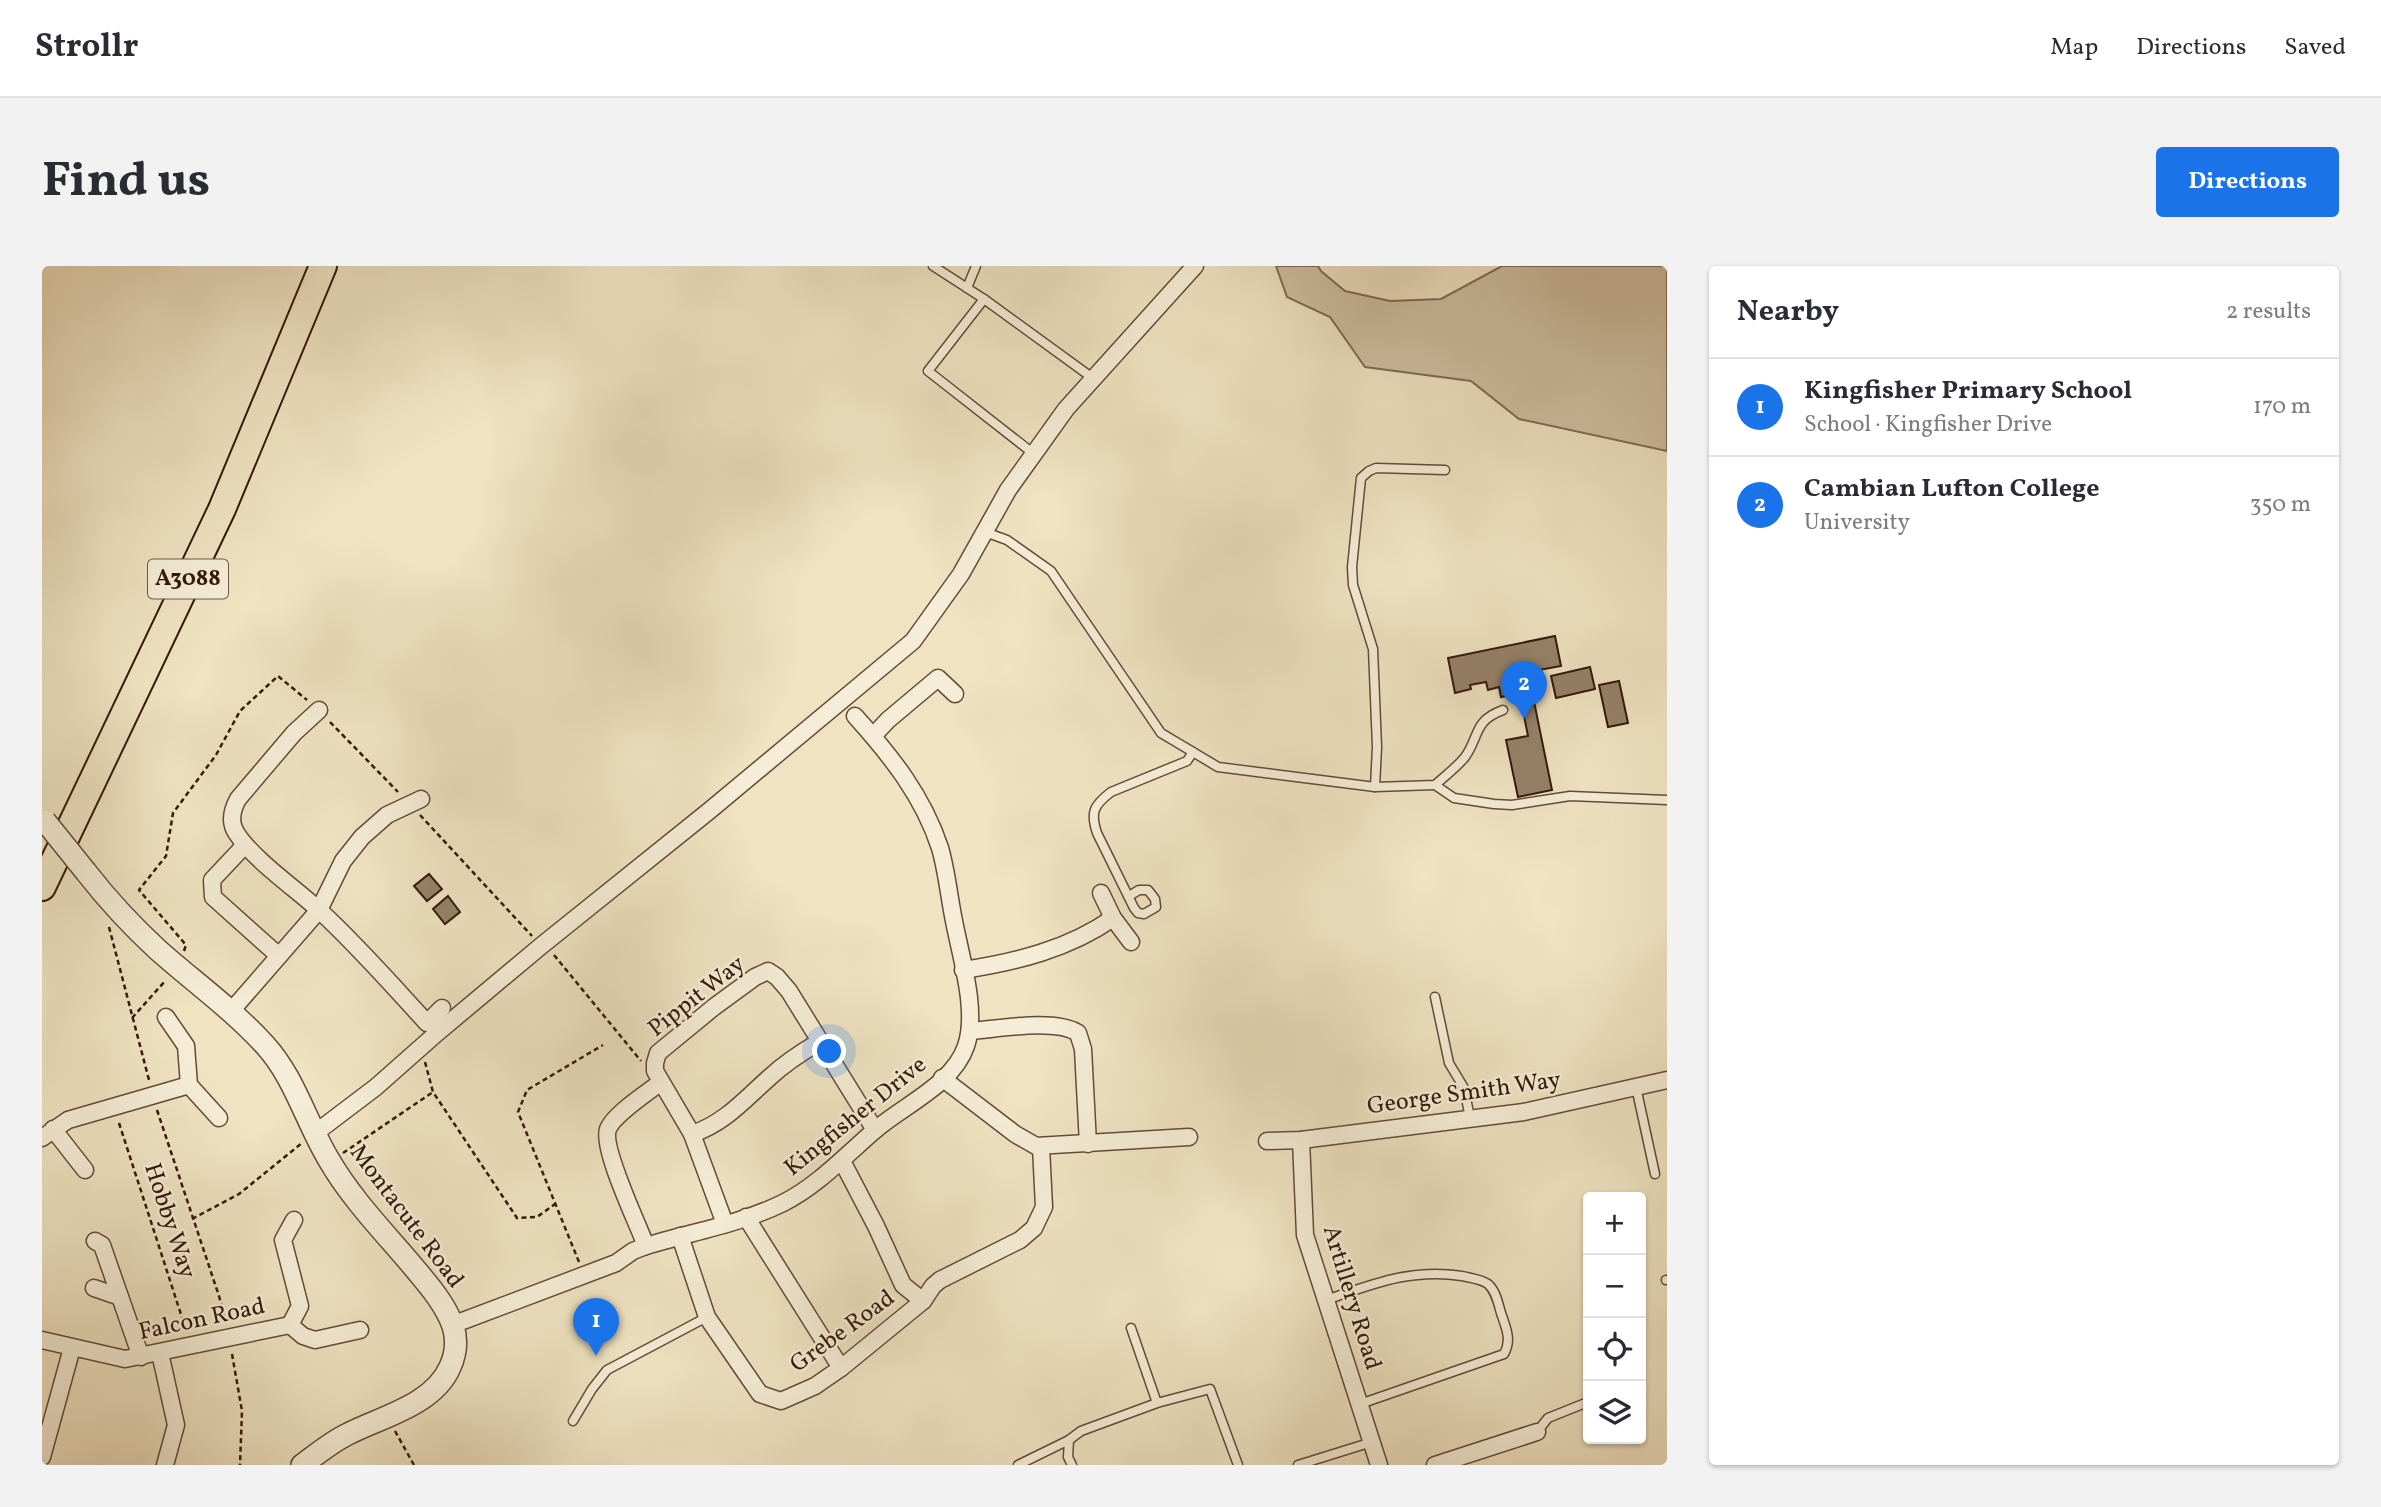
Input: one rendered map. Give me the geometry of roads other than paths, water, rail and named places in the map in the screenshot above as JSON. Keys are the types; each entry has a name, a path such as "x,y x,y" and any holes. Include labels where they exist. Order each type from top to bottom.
{"highway":[{"name":"A3088","path":"42,887 222,509 323,266"}],"street":[{"path":"314,1134 376,1087 542,945 709,811 913,641 961,574 1008,490 1066,409 1195,266"},
{"path":"873,736 938,678 955,694"},
{"path":"319,710 294,733 238,799 233,807 235,831 245,845 319,910 428,1023"},
{"name":"Kingfisher Drive","path":"452,1325 616,1263 646,1246 725,1224 786,1202 842,1161 874,1130 931,1091 965,1050 970,1031 969,1002 941,851 928,815 911,785 855,716"},
{"path":"232,1010 319,910 343,861 362,837 387,815 416,802"},
{"name":"Montacute Road","path":"44,817 99,888 157,949 232,1010 285,1069 314,1134 330,1162 352,1195 422,1278 444,1308 452,1325 456,1340 450,1368 429,1394 344,1436 302,1465"},
{"path":"245,845 212,880 213,897 279,956"},
{"path":"1101,893 1113,918 1131,942"},
{"path":"963,970 1010,963 1088,936 1113,918"},
{"name":"Pippit Way","path":"658,1076 658,1053 755,976 768,971 789,991 874,1130"},
{"path":"377,1072 409,1044 442,1008"},
{"path":"166,1017 186,1046 189,1085 219,1118"},
{"path":"970,1031 1054,1024 1069,1027 1078,1033 1083,1049 1088,1144"},
{"path":"692,1134 718,1123 772,1075 819,1042"},
{"path":"646,1246 609,1152 607,1136 615,1119 658,1076 692,1134 725,1224"},
{"path":"942,1078 1015,1135 1041,1147 1189,1137"},
{"name":"George Smith Way","path":"1267,1141 1301,1140 1524,1112 1667,1080"},
{"path":"85,1170 48,1133 68,1120 189,1085"},
{"name":"Artillery Road","path":"1301,1140 1305,1235 1379,1465"},
{"name":"Grebe Road","path":"680,1236 707,1317 760,1394 782,1401 816,1386 841,1368 923,1301 933,1286 1020,1240 1034,1228 1044,1207 1041,1147"},
{"name":"Grebe Road","path":"842,1161 903,1285 923,1301"},
{"path":"746,1217 841,1368"},
{"name":"Falcon Road","path":"290,1325 300,1306 283,1240 294,1220"},
{"path":"94,1241 102,1245 141,1357"},
{"path":"94,1288 120,1297"},
{"name":"Falcon Road","path":"290,1325 303,1336 315,1340 360,1329"},
{"name":"Falcon Road","path":"42,1340 125,1359 290,1325"},
{"path":"42,1457 72,1348"},
{"path":"160,1353 176,1425 165,1465"},
{"path":"1435,1465 1537,1432"}],"lane":[{"path":"933,266 984,299 1094,379"},
{"path":"967,288 976,266"},
{"path":"984,299 928,371 1034,454"},
{"path":"1375,787 1377,747 1373,649 1353,585 1352,567 1361,478 1376,468 1445,470"},
{"path":"985,532 1007,540 1051,571 1161,733 1218,767 1375,787 1435,785 1454,798 1494,804 1512,805 1570,796 1667,800"},
{"path":"1435,785 1465,757 1475,734 1488,715 1503,710"},
{"path":"1129,896 1097,833 1093,811 1100,800 1111,792 1187,761 1193,752"},
{"path":"1435,997 1449,1063 1464,1088 1470,1118"},
{"path":"1636,1087 1655,1174"},
{"path":"1326,1300 1374,1284 1410,1275 1437,1272 1476,1279 1488,1284 1495,1293 1508,1335 1509,1345 1504,1354 1360,1404"},
{"path":"573,1421 607,1370 707,1317"},
{"path":"1131,1328 1157,1403"},
{"path":"1017,1465 1081,1432 1157,1403 1210,1390 1238,1465"},
{"path":"1537,1432 1548,1418 1583,1404"},
{"path":"1069,1440 1068,1457 1072,1465"},
{"path":"1298,1465 1372,1442"}],"place":[{"name":"Cambian Lufton College","path":"1524,719"},
{"name":"Kingfisher Primary School","path":"596,1356"}]}
